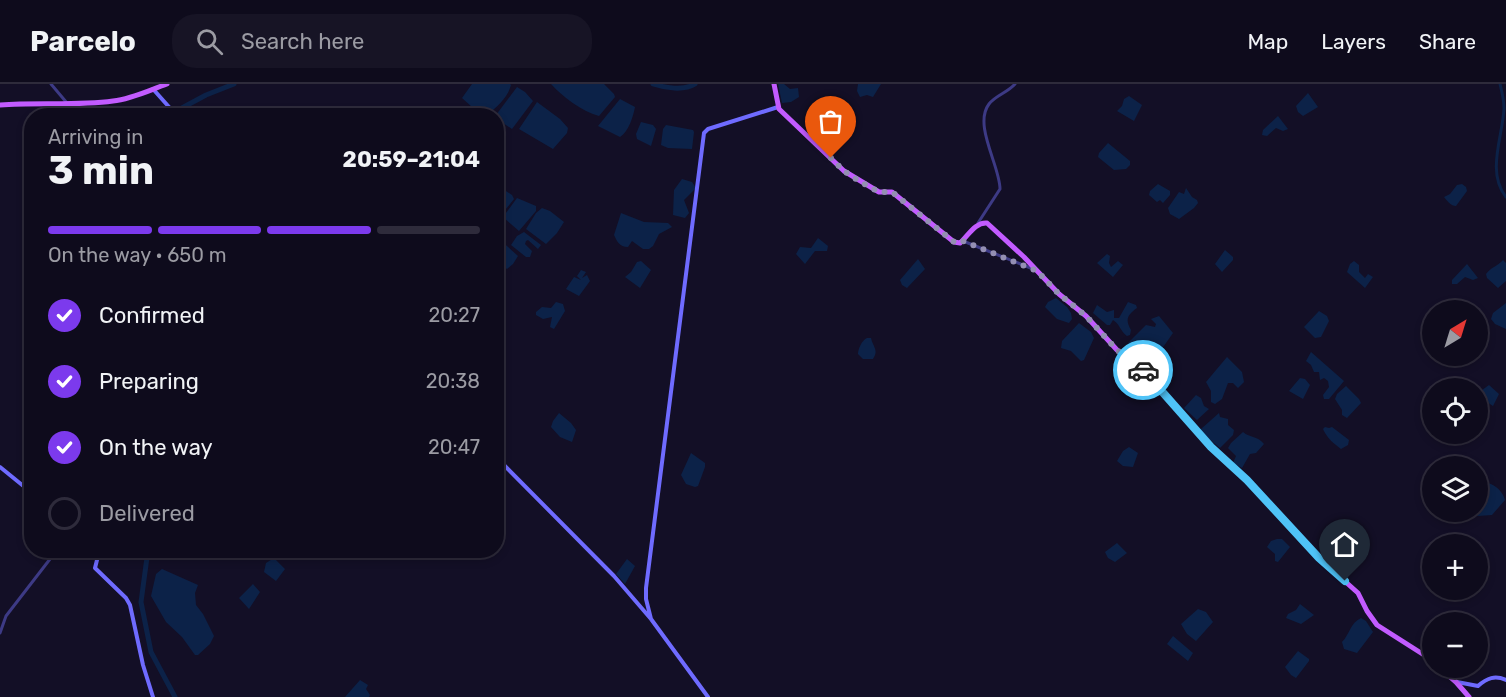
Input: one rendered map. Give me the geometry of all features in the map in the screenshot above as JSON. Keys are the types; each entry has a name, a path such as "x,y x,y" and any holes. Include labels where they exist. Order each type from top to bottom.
{"main road":[{"path":"0,105 114,101 128,99 167,84"},
{"path":"774,84 778,107 844,171 879,192 892,192 954,242 960,243 976,226 987,223 1059,294 1086,316 1117,350 1145,373 1211,447 1247,480 1319,558 1358,592 1367,611 1377,624 1422,653"},
{"path":"153,89 170,108"},
{"path":"651,619 646,588 704,133 708,129 778,107"},
{"path":"504,465 614,576 651,619 708,697"},
{"path":"0,467 24,486"},
{"path":"98,558 95,568 130,605 143,665 153,697"},
{"path":"1456,682 1478,686 1487,679 1495,677 1506,680"},
{"path":"1451,678 1469,697"}],"street":[{"path":"51,84 69,104"},
{"path":"976,226 1000,189 997,171 989,151 984,111 995,97 1015,84"},
{"path":"963,241 1037,271"},
{"path":"0,633 6,616 51,558"}],"water":[{"path":"472,84 511,85 502,102 495,108 473,108 462,98"},
{"path":"551,84 604,84 615,97 599,116 573,103"},
{"path":"778,84 784,84 790,89 798,88 799,97 791,102 782,103"},
{"path":"858,84 881,84 873,97 867,95 860,97 857,91"},
{"path":"517,87 533,101 512,129 504,124 504,108 501,108"},
{"path":"1308,93 1318,107 1303,116 1298,112 1296,106"},
{"path":"1129,96 1142,105 1134,121 1117,111 1124,99"},
{"path":"620,99 635,107 628,128 620,137 598,126"},
{"path":"537,102 568,128 567,133 553,149 519,129"},
{"path":"1278,116 1288,129 1283,131 1276,128 1267,136 1262,135 1263,130"},
{"path":"641,122 653,125 656,129 651,146 637,139 636,134"},
{"path":"666,125 693,130 692,149 668,148 661,145 663,129"},
{"path":"1108,143 1130,161 1126,169 1114,170 1098,157"},
{"path":"682,179 692,182 696,188 684,200 689,213 685,218 673,215 674,190"},
{"path":"1158,184 1170,191 1170,195 1163,203 1160,200 1157,202 1149,195"},
{"path":"1462,184 1467,191 1456,206 1452,205 1444,197 1450,194 1457,185"},
{"path":"1186,188 1198,203 1179,219 1170,214 1168,208 1179,192 1184,194"},
{"path":"504,190 514,199 504,211"},
{"path":"517,198 536,206 536,211 519,231 504,216"},
{"path":"542,208 564,222 546,244 526,229"},
{"path":"621,213 644,222 668,223 672,227 659,234 649,249 643,249 632,241 628,247 625,247 614,235"},
{"path":"524,232 541,245 538,249 528,240 526,241 525,244 532,251 530,257 526,257 511,245 517,236"},
{"path":"818,238 828,246 827,251 815,251 805,264 796,254 800,247 811,248"},
{"path":"504,243 518,256 507,269 504,267"},
{"path":"1225,250 1233,257 1233,260 1222,272 1215,264"},
{"path":"1107,254 1110,256 1111,267 1118,261 1123,265 1113,277 1097,263"},
{"path":"918,259 925,269 907,288 900,280"},
{"path":"1503,260 1506,263 1506,281 1498,288 1487,278 1486,274"},
{"path":"641,261 651,270 640,288 625,277 637,262"},
{"path":"1354,261 1359,265 1359,272 1365,278 1368,274 1373,277 1365,288 1347,272"},
{"path":"1467,264 1478,278 1473,280 1465,277 1457,284 1452,284 1452,280"},
{"path":"581,270 586,272 582,278 587,275 590,281 579,296 566,289 574,277 581,280 577,276"},
{"path":"1056,298 1071,313 1072,319 1069,323 1057,319 1045,307 1048,302"},
{"path":"556,302 563,304 565,311 554,329 550,327 552,317 543,319 536,315 536,312 542,307 551,308"},
{"path":"1128,302 1136,305 1137,308 1128,318 1131,330 1130,335 1127,336 1113,320 1110,325 1107,325 1093,313 1097,305 1107,312 1114,310 1114,318 1119,318"},
{"path":"1506,303 1506,329 1495,324 1491,319 1493,313"},
{"path":"1319,311 1327,316 1329,321 1321,337 1315,338 1304,327"},
{"path":"1159,316 1173,333 1159,353 1144,367 1139,364 1139,358 1133,358 1132,349 1128,343 1146,325 1155,327 1156,324 1151,319"},
{"path":"1079,323 1091,332 1094,338 1084,360 1081,361 1071,351 1061,348 1062,341"},
{"path":"871,338 875,348 876,353 873,359 863,359 858,354 863,341"},
{"path":"1311,352 1344,381 1329,399 1324,399 1323,395 1329,387 1328,381 1324,378 1320,380 1319,372 1314,372 1306,361"},
{"path":"1227,357 1242,372 1244,382 1238,388 1233,383 1228,383 1222,399 1215,404 1211,402 1211,391 1206,382"},
{"path":"1300,378 1305,379 1310,385 1303,399 1289,391"},
{"path":"1346,386 1361,403 1347,418 1342,415 1342,410 1335,399"},
{"path":"1488,386 1499,394 1493,406 1488,403"},
{"path":"1196,395 1209,409 1197,420 1184,408"},
{"path":"559,413 576,430 572,442 560,437 551,427"},
{"path":"1219,413 1220,417 1228,419 1228,425 1234,430 1233,435 1220,448 1203,434 1201,429"},
{"path":"1332,427 1349,440 1348,445 1341,449 1338,447 1326,435 1323,429"},
{"path":"1243,432 1264,444 1256,453 1250,454 1242,468 1233,463 1236,456 1228,448"},
{"path":"1129,447 1138,453 1133,467 1123,466 1117,461 1123,451"},
{"path":"691,453 705,463 698,486 695,487 686,484 681,475"},
{"path":"1488,483 1499,489 1505,500 1492,515 1488,515"},
{"path":"1282,539 1290,547 1278,562 1275,561 1275,554 1267,547 1271,541"},
{"path":"1117,543 1127,553 1115,562 1108,558 1105,552"},
{"path":"274,558 285,569 276,581 264,572 266,563"},
{"path":"627,559 635,566 625,584 616,574"},
{"path":"162,569 198,585 195,593 196,605 214,636 210,644 198,655 195,655 182,637 166,622 151,596 156,574"},
{"path":"253,584 260,592 249,609 239,598"},
{"path":"1300,604 1314,615 1301,624 1286,618"},
{"path":"1198,609 1206,612 1213,622 1196,641 1187,634 1181,624"},
{"path":"1361,618 1366,621 1373,632 1357,653 1344,649 1342,642"},
{"path":"1173,636 1193,653 1188,661 1167,644"},
{"path":"1298,651 1309,661 1296,678 1285,667"},
{"path":"360,680 368,685 366,689 369,697 345,697"}],"waterway":[{"path":"182,108 234,84"},
{"path":"653,84 669,88 695,84"},
{"path":"1500,84 1504,108 1496,165 1500,187 1506,197"},
{"path":"147,558 141,602 151,652 175,697"}],"way so far":[{"path":"831,158 859,181 879,192 892,192 954,242 963,241 1037,271 1059,294 1086,316 1117,350 1143,370"}],"route":[{"path":"1143,370 1211,447 1247,480 1319,558 1345,581"}]}
